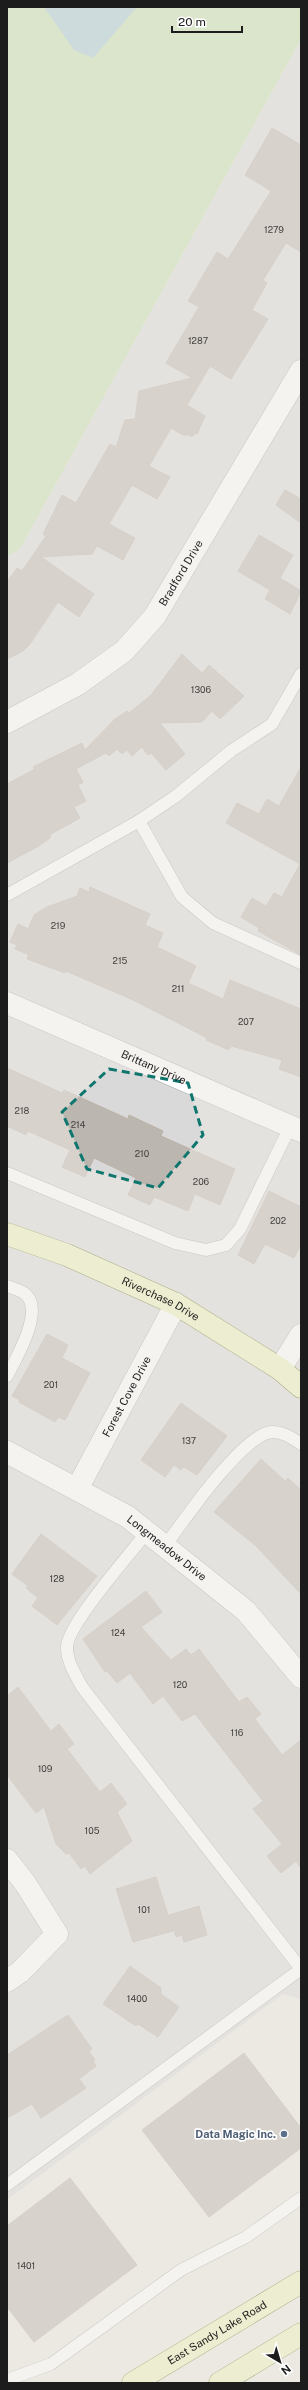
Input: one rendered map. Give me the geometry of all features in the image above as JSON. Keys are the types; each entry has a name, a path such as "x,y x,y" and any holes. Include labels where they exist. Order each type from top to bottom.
{"street":[{"name":"Bradford Drive","path":"7,722 78,684 118,656 155,616 301,371"},
{"name":"Brittany Drive","path":"7,1003 296,1129"},
{"name":"Riverchase Drive","path":"7,1234 67,1255 176,1304 280,1369 301,1387"},
{"name":"Forest Cove Drive","path":"77,1489 176,1304"},
{"path":"280,1369 301,1335"},
{"name":"Longmeadow Drive","path":"7,1452 128,1517 148,1532 246,1611 301,1677"},
{"path":"7,1860 25,1883 57,1934 20,1972 7,1981"},
{"name":"East Sandy Lake Road","path":"133,2383 301,2282"},
{"path":"220,2383 301,2334"}],"lane":[{"path":"7,895 138,821 176,796 231,751 272,724 301,674"},
{"path":"138,821 182,897 213,923 301,962"},
{"path":"7,1173 175,1243 206,1250 226,1245 240,1229 296,1129"},
{"path":"7,1286 25,1293 32,1305 31,1322 22,1347 7,1376"},
{"path":"166,1546 205,1492 252,1441 268,1432 286,1435 301,1444"},
{"path":"7,2185 301,1969 82,1687 70,1664 67,1646 76,1625 148,1532"},
{"path":"7,2380 51,2364 181,2270 246,2237 301,2198"}],"highlighted area":[{"path":"109,1069 188,1083 203,1135 158,1188 87,1169 62,1112"}],"shaded area":[{"path":"301,39 301,1999 283,1994 7,2200 7,556 20,549"}],"green space":[{"path":"7,7 301,7 301,39 20,549 7,556"}],"water":[{"path":"44,7 137,7 93,58 74,50"}],"building":[{"path":"272,128 301,145 301,252 286,243 263,280 267,283 252,310 268,319 231,379 210,366 187,405 205,416 197,434 195,433 192,437 186,434 185,436 171,428 149,466 170,477 157,499 132,485 109,524 135,538 123,560 97,546 92,554 41,557 94,594 79,617 58,602 30,644 23,651 7,659 7,582 17,568 22,571 46,536 43,534 62,495 76,503 110,444 116,447 125,420 135,419 139,391 192,378 166,363 199,307 188,301 217,252 228,259 271,191 245,175"},
{"path":"285,490 301,499 301,523 276,505"},
{"path":"259,535 293,555 280,578 301,591 290,614 265,599 270,590 238,571"},
{"path":"182,654 202,673 209,665 244,696 220,719 212,711 202,722 160,723 185,754 166,770 151,753 148,755 142,747 132,756 127,750 122,754 117,749 109,756 106,753 76,769 83,782 78,785 86,801 74,807 80,818 51,834 50,838 39,846 7,863 7,784 35,769 33,767 82,743 85,750 115,719 127,711 129,713 151,695"},
{"path":"301,767 301,955 258,931 259,928 241,917 252,898 266,906 274,893 282,897 300,864 226,823 237,803 259,814 267,799 279,806"},
{"path":"90,887 150,914 145,925 163,933 157,947 196,966 188,983 223,999 230,980 301,1009 301,1077 279,1069 282,1060 231,1046 229,1050 206,1040 207,1038 133,1000 66,971 65,973 27,959 29,955 15,949 17,945 10,942 18,924 28,929 34,915 47,907 77,896 80,888 89,892"},
{"path":"7,1068 62,1093 64,1090 128,1119 129,1115 163,1131 161,1136 235,1169 220,1205 195,1194 188,1211 154,1197 150,1205 128,1195 136,1178 94,1158 85,1177 62,1167 70,1150 28,1131 26,1135 7,1126"},
{"path":"269,1191 301,1207 301,1244 294,1258 265,1244 254,1264 238,1255"},
{"path":"47,1334 68,1345 62,1358 90,1373 65,1420 58,1417 55,1422 19,1402 20,1400 12,1396"},
{"path":"181,1403 227,1436 197,1475 184,1467 181,1470 174,1465 165,1477 141,1460"},
{"path":"261,1459 285,1481 288,1478 301,1490 301,1594 255,1545 214,1512"},
{"path":"41,1534 97,1576 57,1625 32,1606 38,1598 26,1588 28,1586 12,1574"},
{"path":"146,1591 162,1612 141,1627 171,1660 186,1649 191,1655 199,1649 239,1702 247,1697 261,1714 255,1719 282,1755 301,1740 301,1868 296,1861 281,1873 267,1856 282,1844 253,1809 263,1801 195,1714 182,1721 163,1696 153,1704 130,1673 117,1683 107,1671 105,1672 83,1639"},
{"path":"18,1687 51,1731 59,1724 74,1744 67,1749 100,1792 111,1783 127,1804 117,1812 132,1841 90,1874 85,1866 81,1869 69,1853 66,1854 56,1844 44,1807 36,1813 7,1775 7,1696"},
{"path":"156,1877 173,1931 133,1942 116,1889"},
{"path":"199,1906 207,1935 184,1942 182,1935 176,1937 169,1915"},
{"path":"130,1966 161,1988 161,1994 179,2007 158,2037 138,2024 136,2026 103,2004"},
{"path":"68,2015 92,2049 89,2051 95,2060 93,2062 96,2066 79,2079 86,2088 41,2118 32,2104 7,2118 7,2055"},
{"path":"244,2053 301,2128 301,2148 209,2217 142,2130"},
{"path":"70,2178 137,2265 34,2342 7,2307 7,2226"}],"place":[{"name":"Data Magic Inc.","path":"284,2134"}]}
